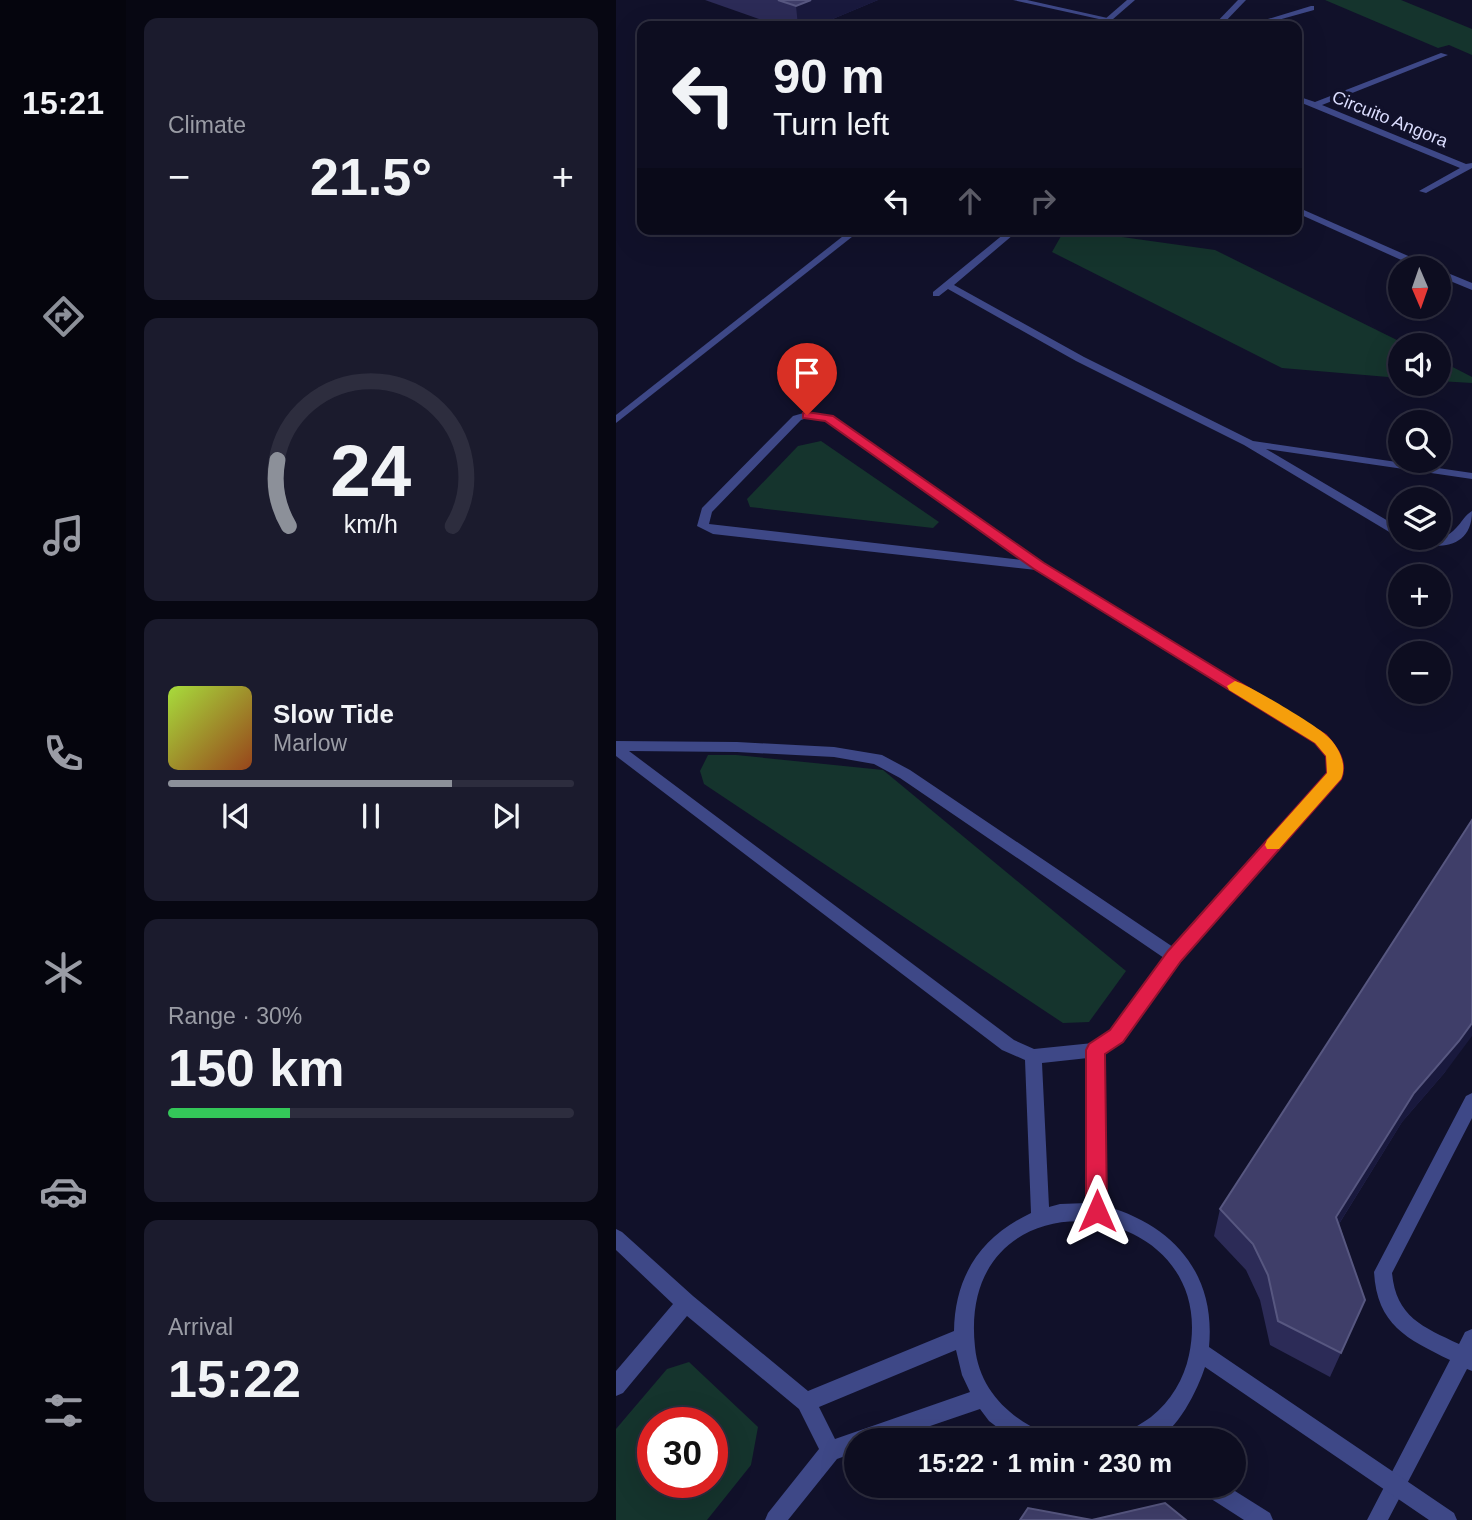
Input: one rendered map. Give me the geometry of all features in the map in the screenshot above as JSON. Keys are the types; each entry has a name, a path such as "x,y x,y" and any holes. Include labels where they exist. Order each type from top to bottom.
{"street":[{"path":"1017,0 1108,19 1131,0"},
{"path":"1222,21 1242,0"},
{"path":"1266,21 1311,8"},
{"path":"1315,105 1444,55"},
{"name":"Circuito Angora","path":"1302,100 1469,166"},
{"path":"1423,191 1469,166"},
{"path":"1302,211 1401,256"},
{"path":"616,420 850,235"},
{"path":"936,294 1009,235"},
{"path":"1451,278 1472,287"},
{"path":"947,285 1080,359 1248,443 1388,526"},
{"path":"616,748 1008,1045 1033,1056 1096,1050 1117,1036 1174,956 1335,775 1334,755 1321,739 1039,566 828,418 807,415 790,424 706,511 703,518 703,526 713,530 1039,566"},
{"path":"1248,443 1472,476"},
{"path":"1451,540 1458,537 1472,515"},
{"path":"616,748 737,747 834,752 877,760 905,774 1174,956"},
{"path":"1096,1050 1097,1211"},
{"path":"1033,1056 1040,1217"},
{"path":"1377,1520 1469,1352 1404,1325 1390,1309 1382,1292 1383,1272 1472,1101"},
{"path":"1012,1428 983,1398 969,1368 963,1337 966,1298 982,1263 1007,1236 1040,1217 1068,1210 1097,1211 1133,1222 1164,1244 1189,1275 1201,1313 1201,1353 1189,1388 1167,1418 1153,1428"},
{"path":"616,1238 686,1303 806,1402 830,1451"},
{"path":"616,1386 686,1303"},
{"path":"806,1402 963,1337"},
{"path":"1201,1353 1447,1520"},
{"path":"896,1428 983,1398"},
{"path":"775,1520 830,1451 844,1446"},
{"path":"1228,1498 1263,1520"}],"green space":[{"path":"1325,0 1401,0 1472,29 1472,55 1449,45 1438,48"},
{"path":"1062,235 1108,235 1215,250 1388,336 1388,377 1282,368 1052,252"},
{"path":"1451,366 1472,377 1472,383 1451,382"},
{"path":"821,441 939,522 933,528 750,507 747,499 798,446"},
{"path":"708,755 736,755 883,770 1126,971 1089,1022 1063,1023 704,784 700,771"},
{"path":"689,1362 758,1427 751,1465 728,1494 728,1407 637,1407 637,1498 725,1498 707,1520 616,1520 616,1429 667,1369"}],"building":[{"path":"778,0 811,0 796,6"},
{"path":"1472,820 1472,1023 1414,1093 1336,1217 1365,1300 1341,1353 1278,1321 1268,1275 1253,1244 1220,1209"},
{"path":"1165,1503 1186,1520 1092,1520"},
{"path":"1028,1508 1092,1520 1020,1520"}],"slow traffic":[{"path":"1235,686 1321,739 1334,755 1335,775 1273,845"}],"route":[{"path":"807,415 828,418 1039,566 1321,739 1334,755 1335,775 1174,956 1117,1036 1096,1050 1097,1211"}]}
